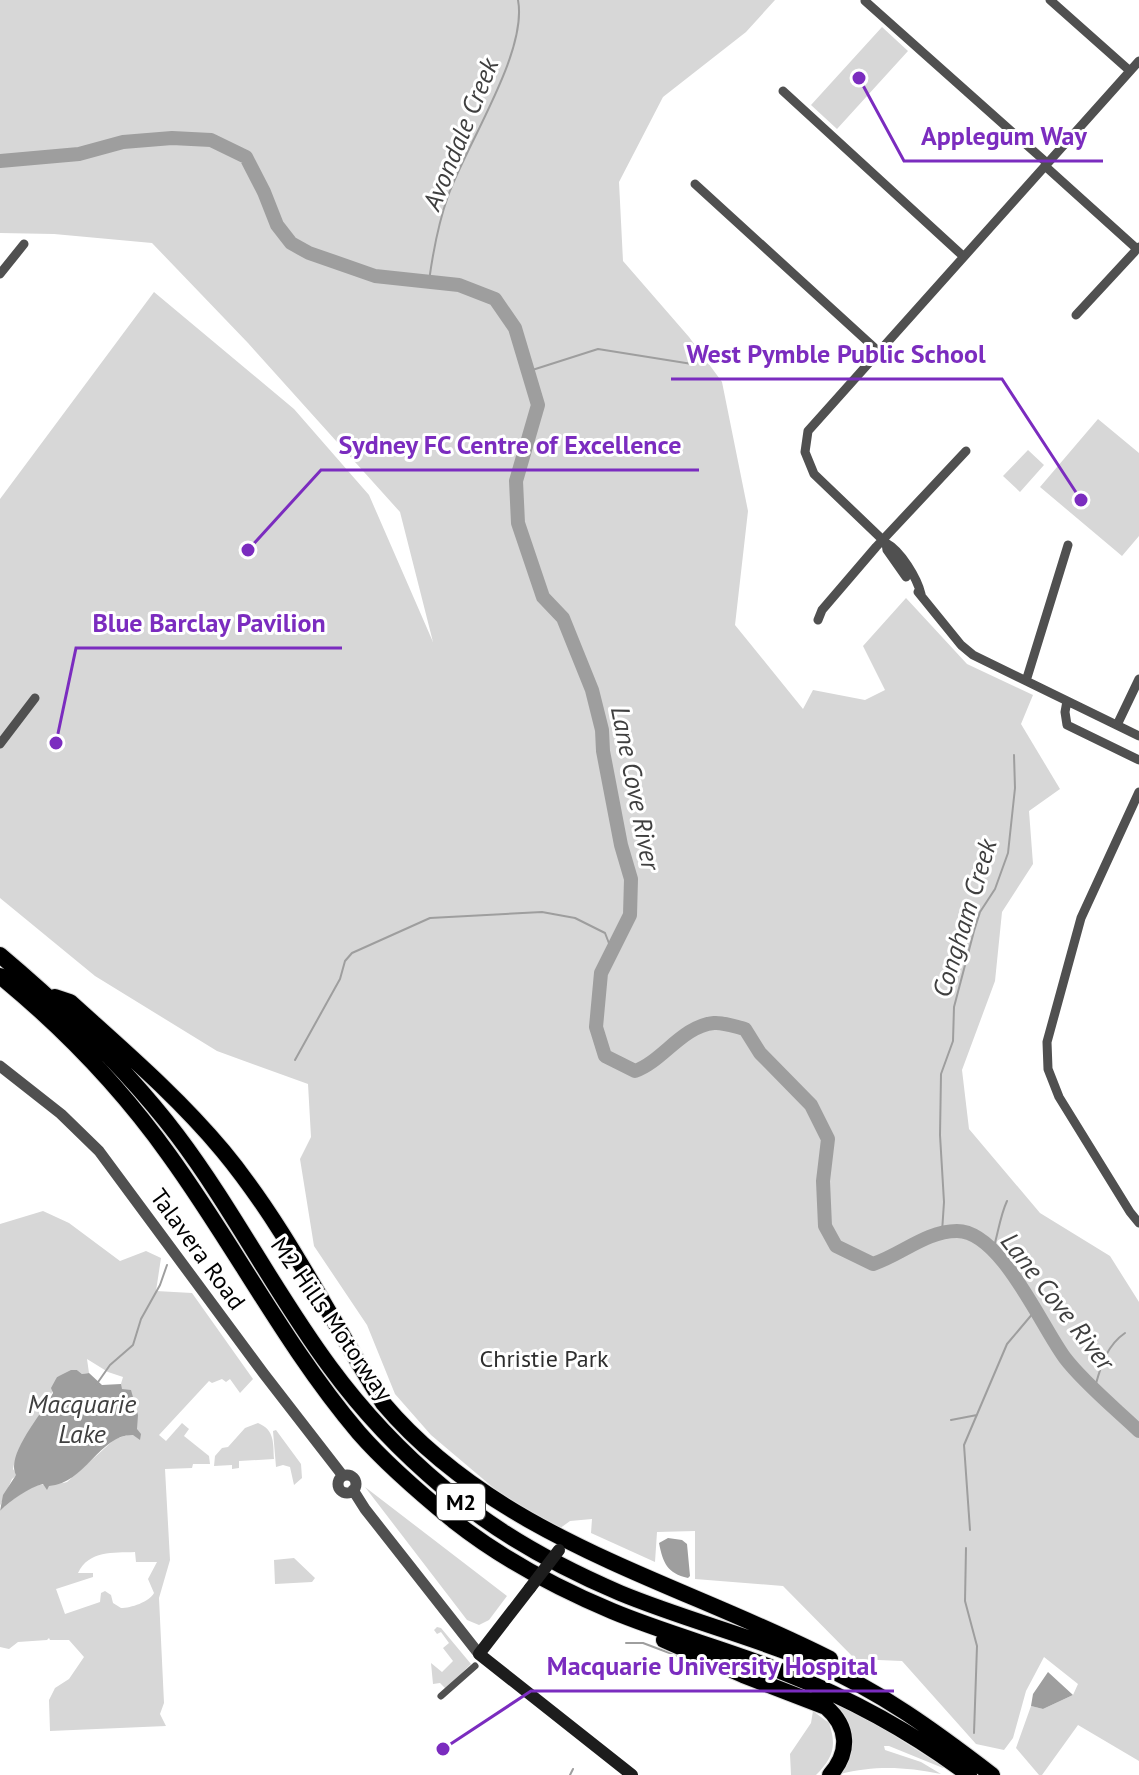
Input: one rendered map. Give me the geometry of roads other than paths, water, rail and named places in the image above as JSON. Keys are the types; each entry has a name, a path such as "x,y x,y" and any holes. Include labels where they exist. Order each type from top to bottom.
{"highway":[{"name":"M2 Hills Motorway","path":"0,955 45,993 123,1071 175,1133 236,1221 308,1337 354,1399 446,1490 504,1532 565,1567 621,1593 815,1663 887,1700 992,1775"},
{"name":"M2 Hills Motorway","path":"0,976 80,1051 144,1123 169,1155 334,1403 372,1447 456,1522 498,1551 571,1592 613,1611 828,1691 888,1721 969,1775"},
{"name":"M2","path":"45,993 70,1002 167,1090 224,1152 266,1212 383,1403 401,1425 501,1506 562,1546 808,1648 865,1677 925,1715 945,1739"},
{"name":"M2","path":"418,1489 449,1524 482,1550 555,1594 743,1675 826,1707 843,1728 845,1743 844,1755 830,1775"}],"main road":[{"path":"562,1546 477,1660 632,1775"}],"street":[{"path":"1050,0 1130,71"},
{"path":"865,1 1138,248 1076,315"},
{"path":"1139,61 811,425 805,442 805,452 814,474 885,542 887,550 968,651 1139,736"},
{"path":"783,91 963,256"},
{"path":"695,184 878,351"},
{"path":"0,274 24,244"},
{"path":"818,620 822,610 966,451"},
{"path":"1026,681 1068,545"},
{"path":"1117,725 1139,679"},
{"path":"0,744 35,698"},
{"path":"1067,701 1067,725 1139,760"},
{"path":"1139,792 1081,918 1047,1042 1048,1069 1059,1097 1139,1223"},
{"name":"Talavera Road","path":"0,1066 61,1114 99,1151 343,1476 338,1483 341,1491 353,1490 477,1660"},
{"path":"441,1696 477,1660"}],"water":[{"name":"Macquarie Lake","path":"71,1370 89,1373 102,1385 121,1384 122,1389 131,1390 138,1415 140,1440 133,1435 111,1442 73,1477 49,1486 47,1490 43,1484 32,1488 0,1511 3,1495 16,1475 14,1467 20,1446 53,1393 51,1388 57,1377"},
{"path":"668,1538 687,1544 688,1578 675,1573 664,1562 659,1543"},
{"path":"1048,1672 1073,1695 1043,1709 1031,1706 1033,1694"}],"waterway":[{"name":"Avondale Creek","path":"429,281 436,238 448,196 494,98 514,45 519,21 518,0"},
{"name":"Lane Cove River","path":"0,161 79,154 123,142 172,138 211,140 246,157 277,225 291,243 309,253 375,276 459,285 495,299 515,328 538,405 516,481 518,523 543,597 563,618 592,690 602,730 603,751 621,845 631,879 630,915 601,973 596,1027 605,1056 635,1071 655,1060 692,1030 718,1023 745,1029 760,1053 811,1105 828,1139 823,1181 825,1226 836,1246 873,1264 935,1235 957,1231 973,1235 989,1246 1004,1263 1065,1358 1139,1431"},
{"path":"526,372 598,349 692,364"},
{"name":"Congham Creek","path":"942,1232 941,1074 953,1041 954,1007 974,931 980,912 995,889 1008,853 1015,788 1014,755"},
{"path":"295,1060 340,979 345,961 352,953 430,918 542,912 575,918 605,933 612,951"},
{"path":"993,1250 1007,1201"},
{"path":"96,1385 110,1365 133,1345 141,1319 167,1265"},
{"path":"970,1530 964,1445 1007,1344 1034,1312"},
{"path":"1095,1387 1109,1350 1125,1333"},
{"path":"951,1420 977,1415"},
{"path":"966,1548 965,1601 977,1646 974,1733"},
{"path":"626,1643 643,1643 680,1657"},
{"path":"570,1775 573,1769"}],"place":[{"name":"Applegum Way","path":"859,78"},
{"name":"West Pymble Public School","path":"1081,500"},
{"name":"Sydney FC Centre of Excellence","path":"248,550"},
{"name":"Blue Barclay Pavilion","path":"56,743"},
{"name":"Macquarie University Hospital","path":"443,1749"}],"park label":[{"name":"Christie Park","path":"544,1358"}]}
